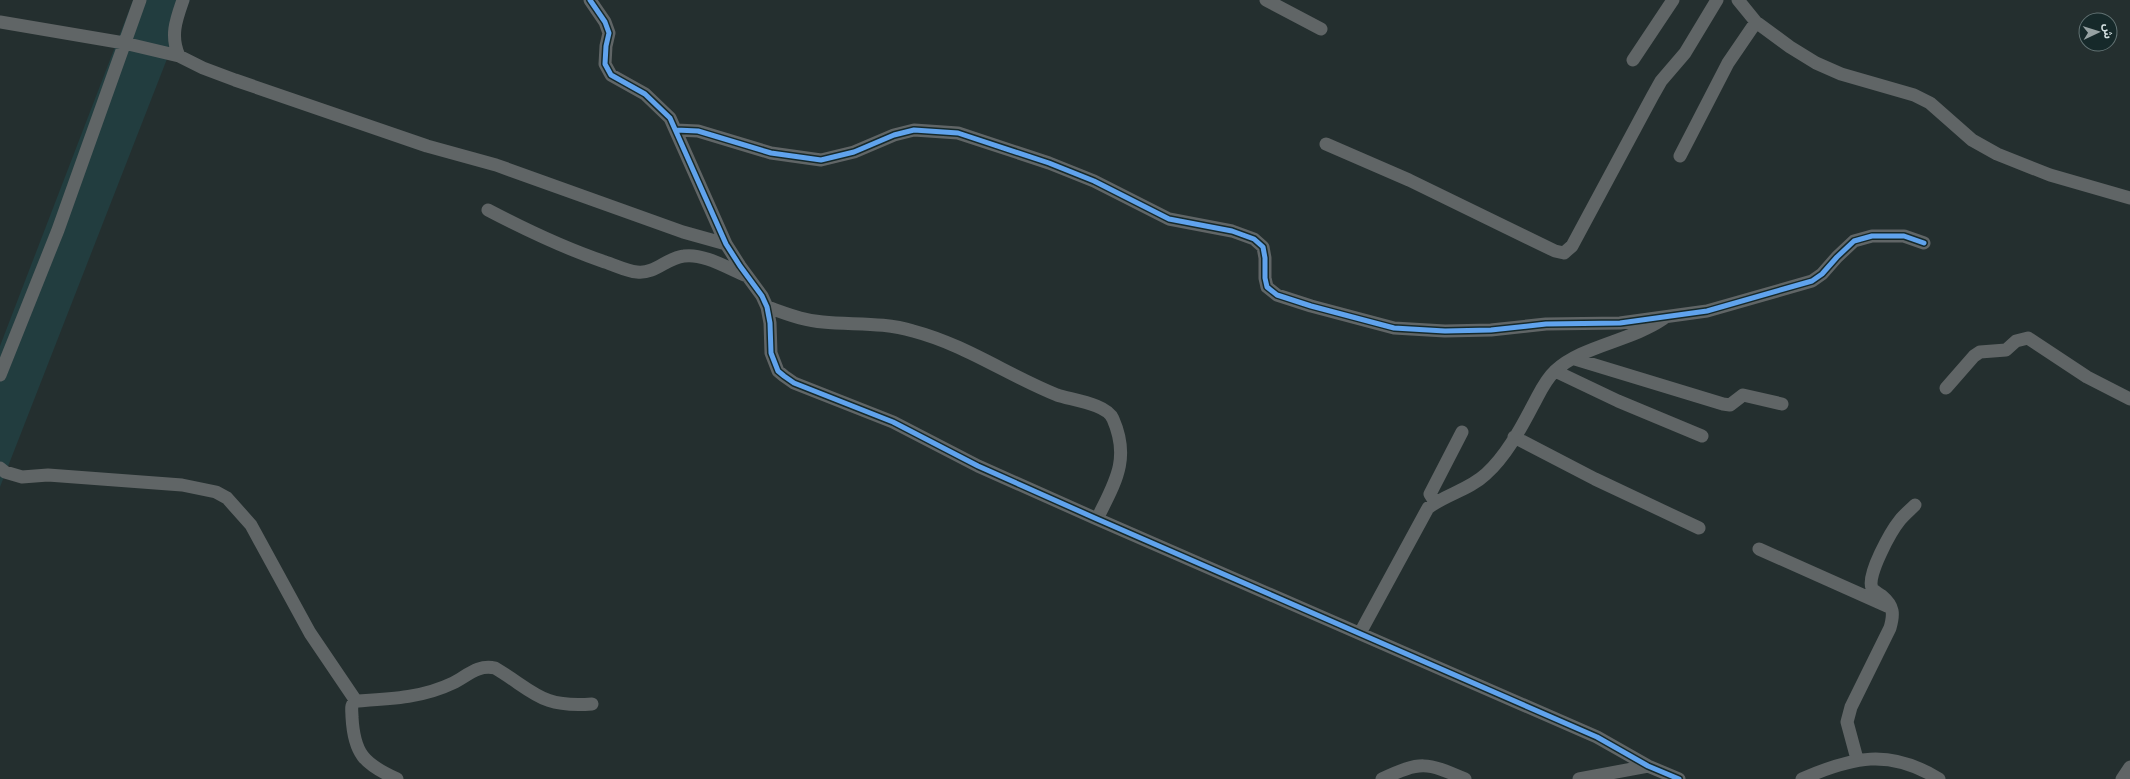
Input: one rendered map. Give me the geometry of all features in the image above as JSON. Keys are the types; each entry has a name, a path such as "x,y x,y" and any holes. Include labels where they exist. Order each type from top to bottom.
{"street":[{"path":"0,375 58,230 140,0"},
{"path":"179,56 173,38 175,22 183,0"},
{"path":"590,0 606,22 609,33 606,46 605,64 611,75 645,94 670,118 726,244 747,276 756,286 767,307 770,323 771,353 778,371 794,383 893,422 978,466 1597,737 1648,766 1679,779"},
{"path":"1266,0 1321,29"},
{"path":"1633,60 1673,0"},
{"path":"1326,144 1409,180 1555,251 1564,252 1572,246 1634,128 1661,81 1685,53 1717,0"},
{"path":"1738,0 1756,22 1790,47 1816,63 1841,74 1914,96 1930,103 1972,140 1997,154 2050,175 2130,198"},
{"path":"0,22 124,43 179,56 203,68 235,80 427,146 496,165 683,232 726,244"},
{"path":"1680,156 1728,63 1756,22"},
{"path":"676,130 698,131 772,153 821,160 854,152 894,135 914,130 958,133 1049,163 1094,181 1169,219 1232,232 1254,239 1263,247 1267,287 1277,294 1299,303 1394,328 1445,331 1491,330 1546,324 1620,323 1666,317 1707,310 1806,284 1822,274 1854,241 1872,236 1904,236 1924,243"},
{"path":"488,210 524,229 577,252 635,272 653,271 668,262 684,256 703,258 747,276"},
{"path":"767,307 817,321 881,324 914,331 968,350 1058,395 1097,406 1108,412 1113,418 1117,431 1121,460 1120,472 1097,519"},
{"path":"1360,633 1423,516 1435,502 1470,486 1486,474 1514,437 1542,388 1555,371 1575,359 1641,333 1666,317"},
{"path":"1946,388 1974,356 1980,352 2006,350 2016,341 2028,338 2087,377 2130,399"},
{"path":"1575,359 1723,404 1730,405 1743,395 1782,404"},
{"path":"1555,371 1618,401 1702,436"},
{"path":"1435,502 1430,494 1462,432"},
{"path":"1514,437 1595,479 1699,528"},
{"path":"0,468 5,472 22,476 48,475 182,485 216,492 227,498 251,526 310,633 356,700"},
{"path":"1857,759 1847,722 1851,707 1890,628 1893,609 1889,603 1873,589 1870,582 1887,541 1900,520 1915,505"},
{"path":"1759,549 1893,609"},
{"path":"356,700 406,698 427,693 452,683 476,669 490,667 500,671 545,701 575,706 592,704"},
{"path":"356,700 352,707 353,735 355,745 360,754 375,768 397,779"},
{"path":"1802,779 1828,768 1857,759 1888,759 1907,764 1939,779"},
{"path":"1382,779 1407,768 1426,765 1465,779"},
{"path":"1579,779 1648,766"},
{"path":"2122,779 2130,767"}],"shaded area":[{"path":"133,0 190,0 0,487 0,346"}],"cycle path":[{"path":"590,0 605,22 609,33 606,46 605,64 611,75 645,94 670,118 726,244 762,296 767,307 770,323 771,353 778,371 784,376 794,383 893,422 978,466 1097,519 1597,737 1648,766 1679,779"},
{"path":"676,130 698,131 771,153 821,160 854,152 894,135 914,130 958,133 1049,163 1094,181 1169,219 1232,231 1254,239 1263,247 1267,287 1277,295 1311,306 1394,328 1445,331 1491,330 1546,324 1620,323 1707,311 1812,281 1822,274 1854,241 1872,236 1904,236 1924,243"}]}
